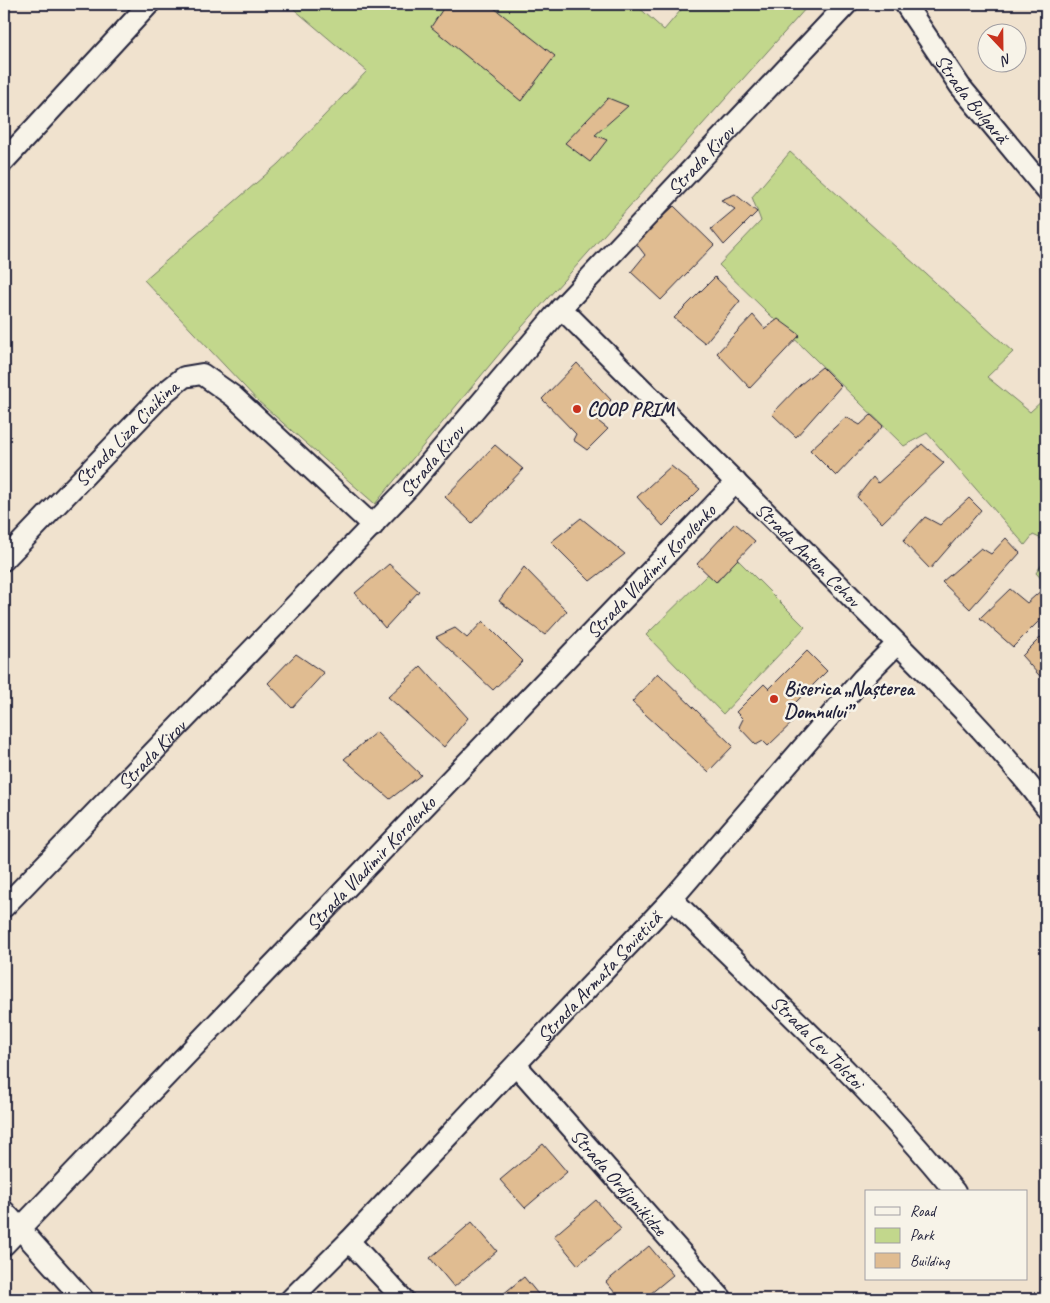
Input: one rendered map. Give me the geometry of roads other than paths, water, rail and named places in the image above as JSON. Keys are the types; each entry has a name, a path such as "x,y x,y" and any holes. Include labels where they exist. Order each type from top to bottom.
{"street":[{"path":"4,162 149,4"},
{"name":"Strada Kirov","path":"4,907 409,488 561,308 847,4"},
{"name":"Strada Bulgară","path":"905,4 960,86 1046,190"},
{"name":"Strada Anton Cehov","path":"561,308 897,644 981,731 1046,807"},
{"name":"Strada Liza Ciaikina","path":"4,560 164,393 184,377 202,374 233,396 373,526"},
{"name":"Strada Vladimir Korolenko","path":"4,1246 736,482"},
{"name":"Strada Armata Sovietică","path":"291,1299 349,1241 672,899 862,679 897,644"},
{"name":"Strada Lev Tolstoi","path":"672,899 820,1045 920,1148 953,1190"},
{"name":"Strada Ordjonikidze","path":"516,1065 722,1299"},
{"path":"4,1211 83,1299"},
{"path":"349,1241 403,1299"}],"place":[{"name":"COOP PRIM","path":"577,409"},
{"name":"Biserica „Nașterea Domnului”","path":"774,699"}]}
